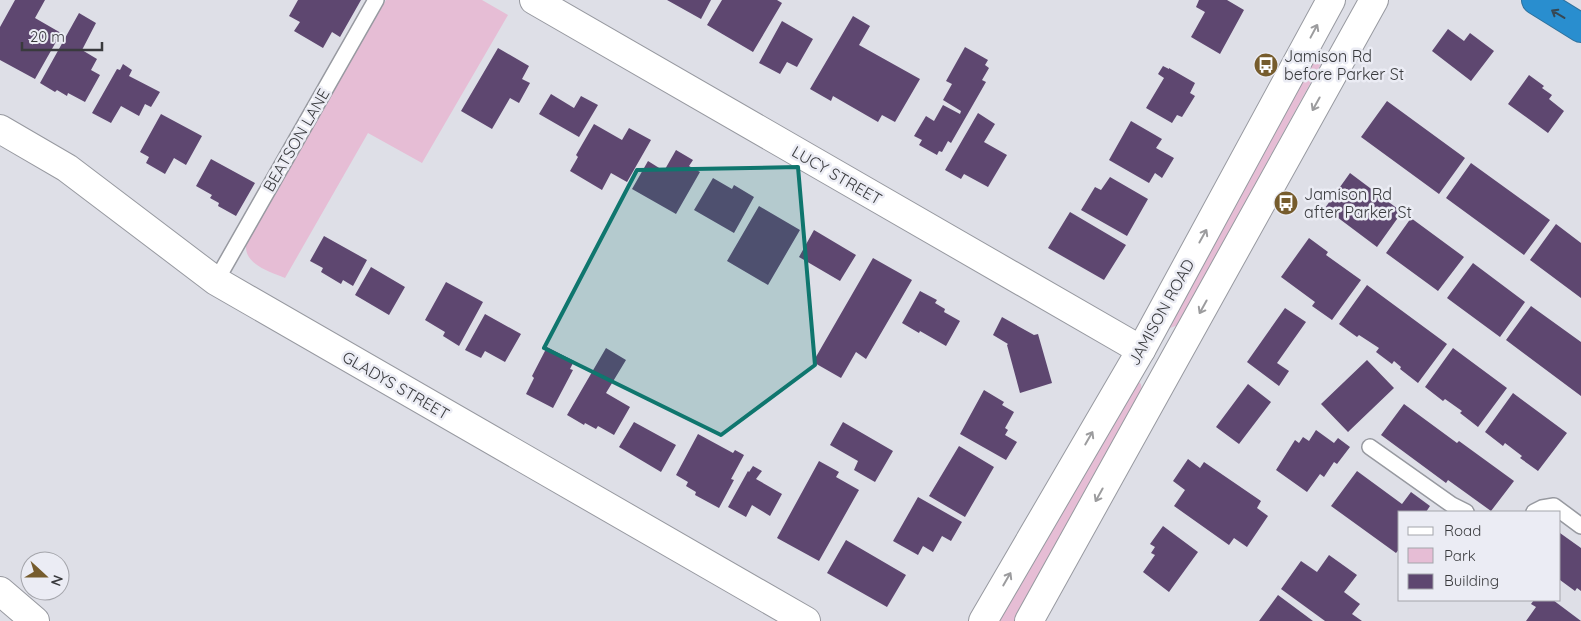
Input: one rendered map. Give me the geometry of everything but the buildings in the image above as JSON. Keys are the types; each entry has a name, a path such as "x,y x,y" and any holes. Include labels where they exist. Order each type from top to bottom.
{"highway":[{"path":"1536,0 1581,28"}],"street":[{"name":"LUCY STREET","path":"534,0 1170,366"},
{"name":"JAMISON ROAD","path":"983,621 1141,350 1331,0"},
{"name":"JAMISON ROAD","path":"1029,621 1374,0"},
{"name":"GLADYS STREET","path":"0,129 67,168 216,281 806,621"},
{"path":"0,591 35,621"}],"lane":[{"name":"BEATSON LANE","path":"216,281 376,0"},
{"path":"1370,447 1452,505 1464,511"},
{"path":"1536,511 1554,506 1561,511"},
{"path":"1561,511 1581,526"}],"highlighted area":[{"path":"798,167 815,365 721,435 544,348 637,170"}],"green space":[{"path":"386,0 482,0 508,15 422,163 368,133 285,278 254,263 247,253 247,243"},
{"path":"1316,58 1322,62 1178,325 1170,328 1164,325 1165,317"},
{"path":"1136,380 1141,384 1142,392 1015,621 991,621"}],"place":[{"name":"Jamison Rd before Parker St","path":"1266,65"},
{"name":"Jamison Rd after Parker St","path":"1286,203"}]}
